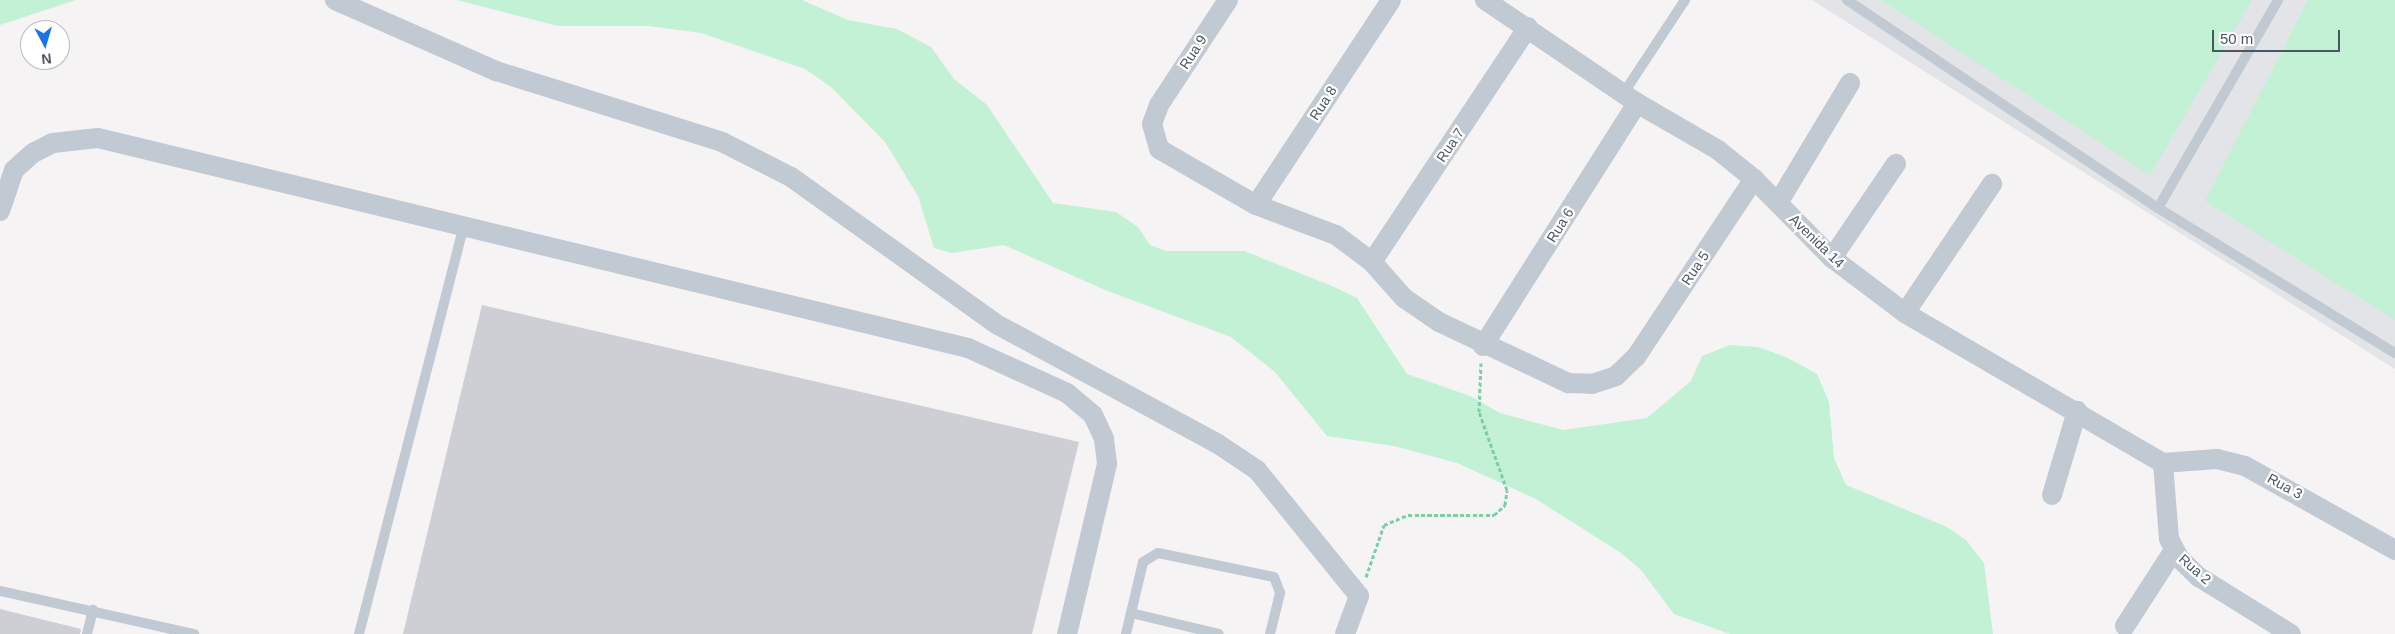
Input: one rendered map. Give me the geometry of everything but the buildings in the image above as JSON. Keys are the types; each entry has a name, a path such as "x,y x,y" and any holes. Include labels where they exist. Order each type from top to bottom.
{"street":[{"path":"335,0 496,71 722,142 790,177 998,325 1257,470 1359,596 1345,634"},
{"name":"Rua 9","path":"1228,0 1159,105 1152,124 1159,149 1256,205 1336,235 1372,262"},
{"name":"Rua 8","path":"1256,205 1391,0"},
{"name":"Avenida 14","path":"1485,0 1528,27 1630,98 1718,150 1754,179 1832,258 1905,313 2077,411 2163,463"},
{"name":"Rua 7","path":"1372,262 1528,27"},
{"path":"1778,203 1850,83"},
{"name":"Rua 6","path":"1483,346 1630,98"},
{"path":"0,211 14,170 33,153 66,139 98,138 968,348 1068,393 1093,415 1104,439 1107,464 1067,634"},
{"path":"1832,258 1896,164"},
{"name":"Rua 5","path":"1372,262 1404,298 1483,346 1568,383 1592,384 1616,376 1636,357 1754,179"},
{"path":"1905,313 1992,184"},
{"path":"2052,495 2077,411"},
{"name":"Rua 3","path":"2163,463 2217,460 2245,466 2395,550"},
{"name":"Rua 2","path":"2163,463 2169,539 2174,550 2199,577 2291,634"},
{"path":"2125,626 2174,550"}],"lane":[{"path":"1630,98 1685,0"},
{"path":"1847,0 2158,208 2395,353"},
{"path":"2158,208 2278,0"},
{"path":"359,634 464,225"},
{"path":"1126,634 1143,562 1158,553 1274,577 1280,593 1270,634"},
{"path":"0,591 93,610 194,634"},
{"path":"87,634 93,610"},
{"path":"1131,613 1219,634"}],"path":[{"path":"1359,596 1384,526 1408,515 1494,515 1505,505 1507,490 1479,412 1483,346"}],"shaded area":[{"path":"1812,0 2395,0 2395,369 2066,161"}],"green space":[{"path":"0,0 76,0 0,25"},
{"path":"457,0 802,0 848,20 897,29 931,47 954,79 987,105 1053,203 1116,212 1138,227 1150,245 1166,251 1244,251 1332,286 1357,298 1407,374 1470,396 1500,413 1563,430 1647,418 1691,381 1702,356 1730,345 1758,347 1788,358 1817,374 1829,402 1834,458 1846,485 1945,526 1966,540 1984,563 1993,634 1730,634 1674,614 1641,570 1621,553 1536,499 1457,463 1394,446 1327,436 1275,372 1231,337 1105,290 1004,245 952,253 934,248 918,196 885,142 831,87 805,69 701,33 648,26 558,26"},
{"path":"1881,0 2252,0 2150,175"},
{"path":"2308,0 2395,0 2395,320 2205,201"}]}
